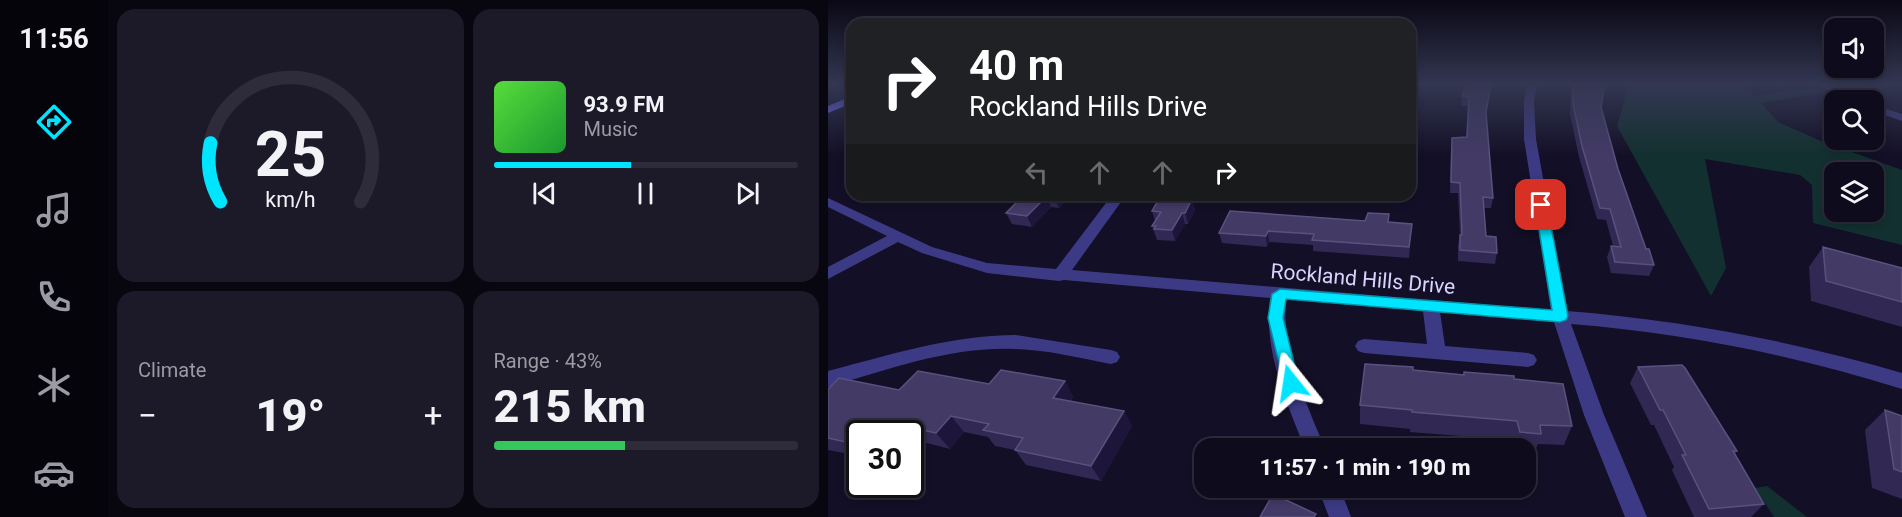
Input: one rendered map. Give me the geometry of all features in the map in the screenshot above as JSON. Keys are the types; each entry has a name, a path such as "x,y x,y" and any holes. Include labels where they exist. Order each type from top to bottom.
{"street":[{"path":"1529,108 1530,139 1560,316 1594,416 1636,517"},
{"path":"1884,112 1902,118"},
{"path":"1059,276 1115,201"},
{"name":"Rockland Hills Drive","path":"828,202 898,236 957,261 987,268 1059,276 1560,316 1674,328 1813,356 1902,381"},
{"path":"828,274 898,236"},
{"path":"1280,294 1276,318 1279,338 1297,405 1311,438"},
{"path":"1431,306 1437,352"},
{"path":"828,379 931,352 1002,342 1111,357"},
{"path":"1364,346 1528,360"},
{"path":"1333,498 1340,517"}],"green space":[{"path":"1622,108 1766,108 1778,122 1824,142 1824,150 1846,150 1880,162 1824,162 1824,222 1884,222 1884,164 1902,170 1902,245 1813,223 1812,185 1800,175 1705,159 1726,268 1711,296 1617,126"},
{"path":"1767,486 1807,517 1774,517 1755,488"}],"building":[{"path":"1468,108 1487,108 1493,198 1483,197 1486,236 1496,237 1497,253 1460,250 1460,235 1462,235 1460,183 1451,182 1452,138 1467,137"},
{"path":"1574,108 1601,108 1618,169 1646,249 1649,249 1654,265 1615,262 1611,246 1621,247 1610,209 1600,208"},
{"path":"1018,201 1042,201 1027,216 1006,213"},
{"path":"1158,201 1191,201 1172,230 1154,229 1156,226 1152,226 1161,212 1152,211"},
{"path":"1230,211 1365,221 1368,213 1389,214 1388,222 1412,224 1409,247 1312,240 1314,234 1268,231 1266,236 1219,233"},
{"path":"1823,247 1902,268 1902,302 1826,281"},
{"path":"1365,364 1413,367 1413,370 1464,375 1464,372 1514,376 1514,379 1563,384 1572,426 1540,425 1541,434 1520,432 1517,421 1360,405"},
{"path":"1682,365 1737,451 1733,451 1764,504 1709,509 1682,455 1686,455 1638,367"},
{"path":"1001,370 1065,381 1053,398 1124,411 1091,466 1015,450 1023,438 983,430 989,424 951,416 936,433 924,430 924,420 846,420 846,442 828,438 828,389 839,378 899,390 918,371 989,384"},
{"path":"1885,410 1902,416 1902,472 1894,469"},
{"path":"1271,498 1282,498 1316,514 1314,517 1260,517"}],"route":[{"path":"1291,383 1276,318 1280,294 1560,316 1541,205"}]}
